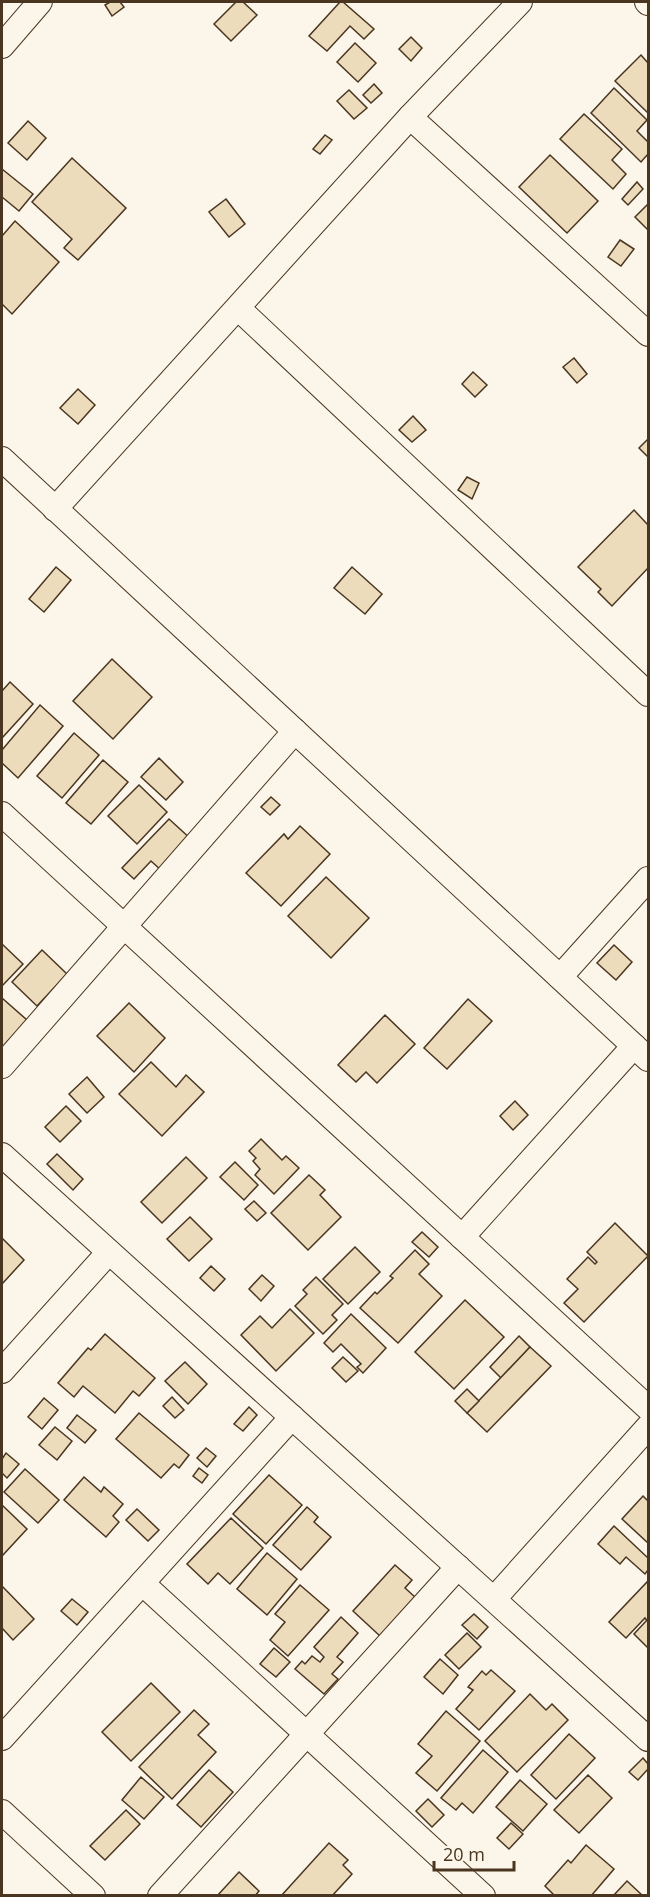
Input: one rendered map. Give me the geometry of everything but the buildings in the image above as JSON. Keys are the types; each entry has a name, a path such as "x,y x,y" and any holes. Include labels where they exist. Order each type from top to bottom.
{"street":[{"path":"2,46 40,2"},
{"path":"55,509 410,117 520,2"},
{"path":"410,117 648,334"},
{"path":"238,308 648,694"},
{"path":"2,459 641,1052 462,1237"},
{"path":"2,1066 295,731"},
{"path":"2,814 648,1408"},
{"path":"560,976 648,879"},
{"path":"2,1155 648,1739"},
{"path":"2,1371 109,1252"},
{"path":"2,1738 292,1417"},
{"path":"494,1599 648,1427"},
{"path":"160,1896 458,1567"},
{"path":"142,1583 483,1896"},
{"path":"2,1812 93,1896"}]}
